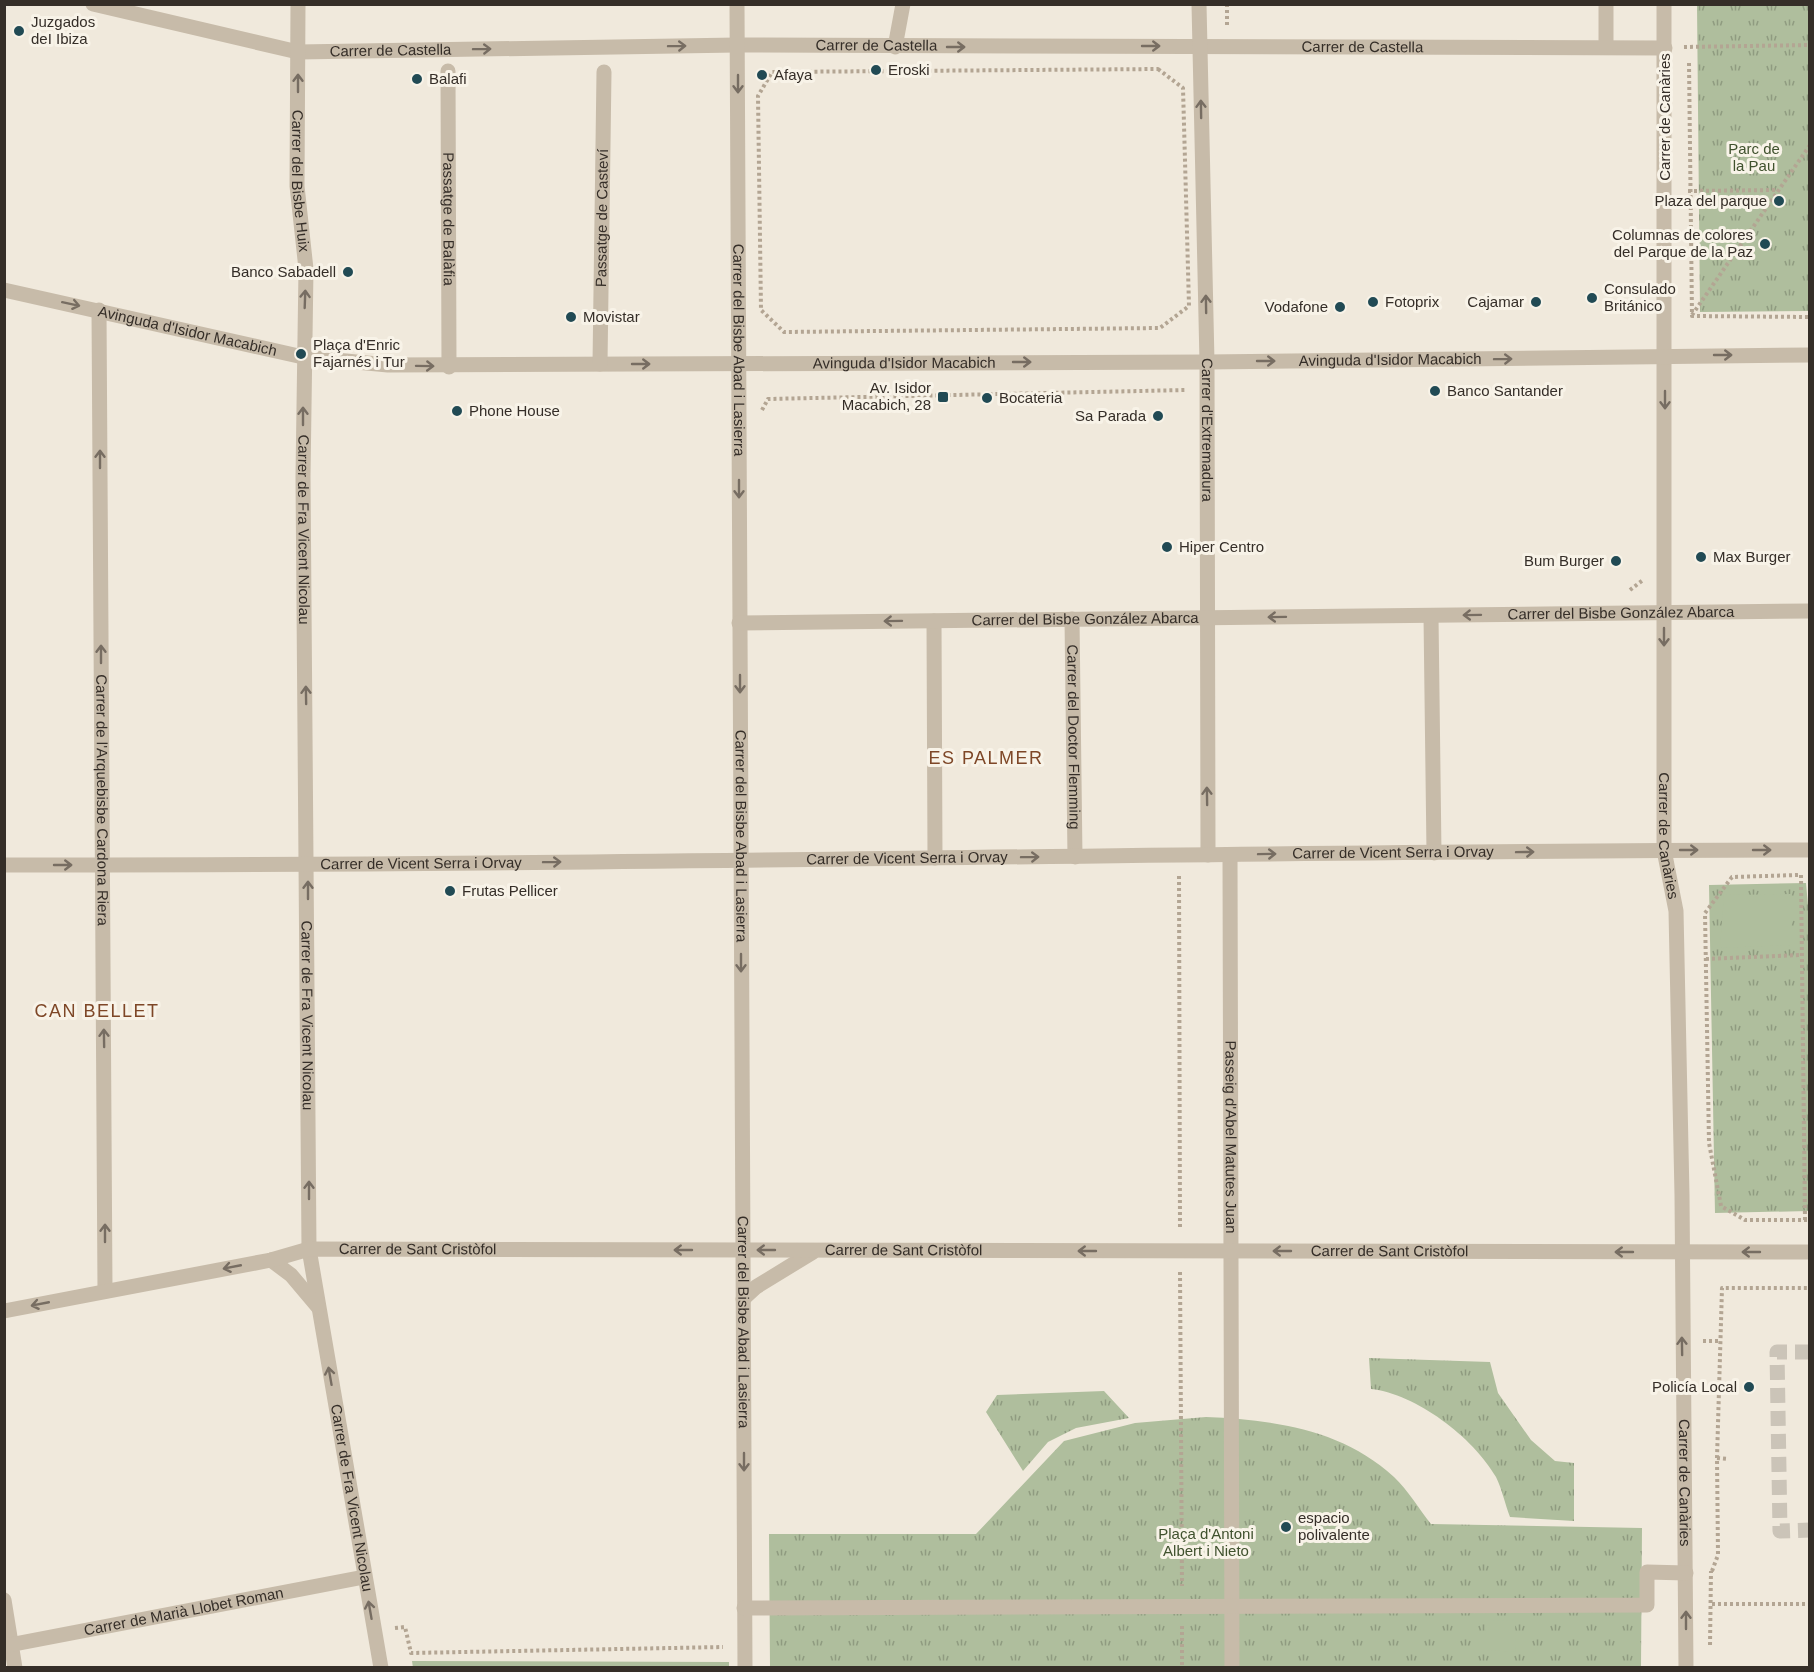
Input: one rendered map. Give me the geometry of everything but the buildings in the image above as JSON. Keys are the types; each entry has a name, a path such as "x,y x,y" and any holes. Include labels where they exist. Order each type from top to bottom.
{"street":[{"name":"Carrer de Castella","path":"93,4 116,7 298,52 737,45 895,47 1606,46 1665,48"},
{"name":"Carrer del Bisbe Huix","path":"298,4 297,186 306,269 303,357"},
{"name":"Carrer del Bisbe Abad i Lasierra","path":"737,4 745,1668"},
{"path":"895,47 903,4"},
{"name":"Carrer d'Extremadura","path":"1199,4 1207,362 1208,855"},
{"path":"1606,4 1606,46"},
{"name":"Carrer de Canàries","path":"1664,4 1664,850 1676,911 1686,1668"},
{"name":"Passatge de Balàfia","path":"448,71 449,367"},
{"name":"Passatge de Casteví","path":"600,364 604,72"},
{"name":"Avinguda d'Isidor Macabich","path":"4,290 303,357 388,365 449,367 1809,356"},
{"name":"Carrer de l'Arquebisbe Cardona Riera","path":"99,310 105,1291"},
{"name":"Carrer de Fra Vicent Nicolau","path":"303,357 309,1249 381,1668"},
{"name":"Carrer del Bisbe González Abarca","path":"739,623 1809,611"},
{"path":"1431,616 1434,853"},
{"name":"Carrer del Doctor Flemming","path":"1072,619 1075,856"},
{"path":"934,621 935,858"},
{"name":"Carrer de Vicent Serra i Orvay","path":"4,865 308,866 1075,856 1809,850"},
{"name":"Passeig d'Abel Matutes Juan","path":"1230,855 1229,1251 1232,1668"},
{"name":"Carrer de Sant Cristòfol","path":"4,1311 271,1260 309,1249 1809,1252"},
{"path":"743,1299 756,1287 815,1250"},
{"path":"271,1260 291,1275 318,1306"},
{"path":"744,1608 1647,1605 1647,1572 1686,1573"},
{"name":"Carrer de Marià Llobet Roman","path":"8,1646 364,1577"},
{"path":"4,1600 8,1646 15,1668"}],"path":[{"path":"1688,36 1692,316"},
{"path":"1665,48 1809,45"},
{"path":"1158,69 1183,88 1189,306 1160,328 784,332 761,310 758,96 772,72 1158,69"},
{"path":"1692,316 1809,145"},
{"path":"1665,191 1778,190"},
{"path":"1692,316 1809,316"},
{"path":"757,418 768,399 1191,390"},
{"path":"1799,875 1807,1220 1745,1220 1721,1206 1709,1143 1706,913 1732,877 1799,875 1809,875"},
{"path":"1706,959 1801,955"},
{"path":"1712,1570 1718,1555 1717,1458 1722,1288 1809,1288"},
{"path":"1717,1458 1728,1459"},
{"path":"1712,1604 1809,1604"},
{"path":"374,1632 405,1627 411,1653 744,1647"}],"green space":[{"name":"Parc de la Pau","path":"1697,5 1809,5 1809,311 1700,312"},
{"path":"1806,883 1810,927 1809,1211 1715,1213 1709,885"},
{"path":"1791,894 1791,945 1720,948 1724,895"},
{"path":"1369,1358 1490,1362 1498,1393 1531,1440 1555,1461 1574,1463 1574,1521 1510,1517 1496,1477 1486,1462 1458,1433 1424,1408 1406,1399 1371,1389"},
{"path":"1104,1391 1129,1418 1076,1428 1048,1442 1023,1471 986,1412 997,1395"},
{"name":"Plaça d'Antoni Albert i Nieto","path":"1206,1417 1257,1421 1306,1430 1352,1448 1374,1461 1394,1477 1431,1524 1642,1528 1641,1667 770,1667 769,1534 976,1534 1064,1441 1135,1423"},
{"path":"1486,1620 1515,1621 1516,1652 1486,1650"},
{"path":"412,1661 729,1662 729,1668 413,1668"}],"tunnel":[{"path":"1810,1352 1777,1352 1780,1531 1810,1530"}],"place":[{"name":"Juzgados deI Ibiza","path":"19,31"},
{"name":"Eroski","path":"876,70"},
{"name":"Afaya","path":"762,75"},
{"name":"Balafi","path":"417,79"},
{"name":"Plaza del parque","path":"1779,201"},
{"name":"Columnas de colores del Parque de la Paz","path":"1765,244"},
{"name":"Banco Sabadell","path":"348,272"},
{"name":"Consulado Británico","path":"1592,298"},
{"name":"Fotoprix","path":"1373,302"},
{"name":"Cajamar","path":"1536,302"},
{"name":"Vodafone","path":"1340,307"},
{"name":"Movistar","path":"571,317"},
{"name":"Plaça d'Enric Fajarnés i Tur","path":"301,354"},
{"name":"Banco Santander","path":"1435,391"},
{"name":"Av. Isidor Macabich, 28","path":"943,397"},
{"name":"Bocateria","path":"987,398"},
{"name":"Phone House","path":"457,411"},
{"name":"Sa Parada","path":"1158,416"},
{"name":"Hiper Centro","path":"1167,547"},
{"name":"Max Burger","path":"1701,557"},
{"name":"Bum Burger","path":"1616,561"},
{"name":"Frutas Pellicer","path":"450,891"},
{"name":"Policía Local","path":"1749,1387"},
{"name":"espacio polivalente","path":"1286,1527"}],"district":[{"name":"ES PALMER","path":"986,758"},
{"name":"CAN BELLET","path":"97,1011"}]}
